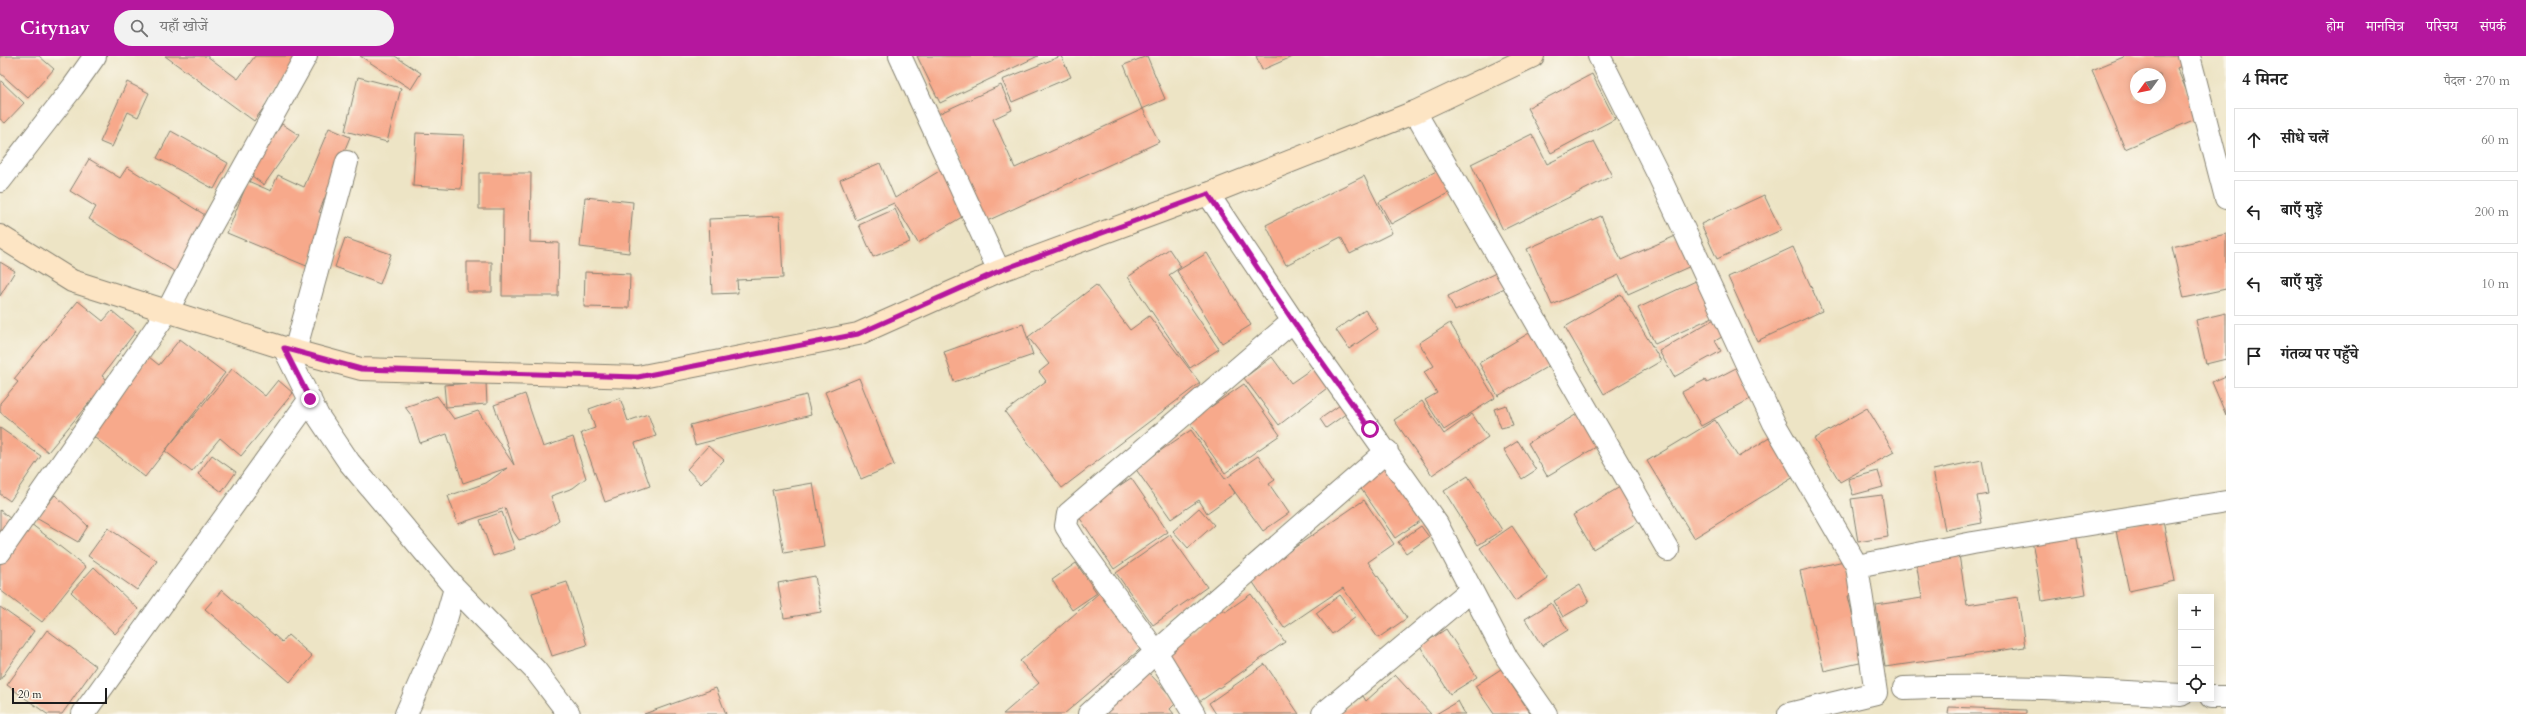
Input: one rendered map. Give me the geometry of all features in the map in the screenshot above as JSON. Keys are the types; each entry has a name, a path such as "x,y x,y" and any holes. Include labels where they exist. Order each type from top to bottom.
{"main road":[{"path":"0,236 72,281 289,350 361,369 638,377 858,334 999,271 1208,194 1415,112 1533,56"}],"street":[{"path":"0,181 74,88 95,56"},
{"path":"0,552 167,312 210,228 306,56"},
{"path":"900,56 999,271"},
{"path":"1599,56 1660,178 1774,423 1858,566 1876,693 1789,714"},
{"path":"2189,56 2226,198"},
{"path":"1415,112 1668,550"},
{"path":"347,162 289,350 318,416 349,462 455,588 536,671 569,714"},
{"path":"1208,194 1293,321 1387,451 1437,524 1507,658 1546,714"},
{"path":"1194,714 1156,652 1074,540 1066,526 1068,514 1293,321"},
{"path":"83,714 310,399"},
{"path":"1089,714 1156,652 1387,451"},
{"path":"1858,566 1973,543 2226,502"},
{"path":"406,714 443,630 455,588"},
{"path":"1323,714 1471,590"},
{"path":"1904,688 1948,686 2032,688 2178,695"},
{"path":"2214,697 2226,697"}],"building":[{"path":"0,56 39,56 54,69 28,98 0,73"},
{"path":"165,56 207,56 238,79 255,56 301,56 254,121"},
{"path":"360,56 395,56 421,73 411,89"},
{"path":"917,56 1038,56 940,103"},
{"path":"1061,56 1071,77 1012,102 1002,80"},
{"path":"1147,56 1165,99 1142,109 1124,65"},
{"path":"1256,56 1294,56 1262,70"},
{"path":"2126,56 2183,56 2186,64 2177,68 2198,118 2125,149 2092,70"},
{"path":"1592,74 1615,119 1551,153 1527,108"},
{"path":"358,77 401,88 387,142 345,131"},
{"path":"0,80 24,103 5,123 0,119"},
{"path":"127,82 149,93 138,117 128,112 112,147 100,142"},
{"path":"1001,85 1012,110 993,119 1015,168 1143,109 1159,142 987,221 938,114"},
{"path":"282,124 299,135 264,185 248,173"},
{"path":"329,128 350,137 319,212 330,216 309,267 227,233 248,181 271,191 278,175 304,187"},
{"path":"171,131 228,163 214,189 157,158"},
{"path":"416,133 464,135 461,189 413,186"},
{"path":"1532,134 1547,164 1594,141 1612,176 1503,230 1471,164"},
{"path":"89,159 120,178 127,167 210,218 177,273 89,219 96,207 70,191"},
{"path":"880,163 895,198 941,170 967,214 918,243 894,203 856,220 840,180"},
{"path":"1440,169 1452,191 1391,224 1379,202"},
{"path":"479,173 531,173 530,242 559,243 558,296 502,296 503,209 479,209"},
{"path":"1364,176 1392,233 1350,254 1341,237 1286,265 1266,225"},
{"path":"1764,195 1781,230 1717,259 1701,224"},
{"path":"585,197 633,202 629,253 580,247"},
{"path":"895,209 910,242 873,257 859,225"},
{"path":"780,216 783,278 737,280 738,293 712,294 709,219"},
{"path":"1601,216 1621,260 1680,234 1693,265 1628,294 1619,275 1552,305 1527,249"},
{"path":"2226,234 2226,289 2184,298 2172,247"},
{"path":"345,238 391,254 380,284 335,267"},
{"path":"1793,247 1822,311 1757,341 1728,277"},
{"path":"1169,249 1181,267 1169,275 1219,349 1190,368 1128,277"},
{"path":"1207,253 1251,325 1222,343 1177,271"},
{"path":"0,262 15,271 0,296"},
{"path":"467,262 492,262 492,292 467,292"},
{"path":"1500,271 1507,287 1455,311 1448,296"},
{"path":"585,272 630,274 629,308 584,307"},
{"path":"1698,280 1715,316 1655,344 1638,308"},
{"path":"1096,285 1130,330 1149,316 1200,383 1062,488 1005,412 1046,381 1039,372 1049,364 1028,337"},
{"path":"1621,294 1661,361 1604,394 1565,327"},
{"path":"78,301 103,321 112,311 136,331 102,376 108,380 48,452 0,412 0,403 18,382 14,379"},
{"path":"1365,310 1378,329 1349,349 1336,330"},
{"path":"2226,313 2226,359 2206,364 2196,320"},
{"path":"1716,318 1725,335 1715,341 1721,351 1674,377 1659,351"},
{"path":"1450,323 1495,398 1444,430 1425,400 1437,393 1424,372 1434,366 1419,343"},
{"path":"1023,324 1033,355 954,382 944,352"},
{"path":"1541,326 1560,359 1498,396 1479,363"},
{"path":"180,339 225,373 145,477 90,434 149,357 159,365"},
{"path":"1272,357 1291,383 1317,365 1331,385 1279,425 1244,378"},
{"path":"1736,368 1752,398 1701,426 1682,392 1705,380 1707,383"},
{"path":"232,369 265,396 278,380 293,393 241,456 220,438 192,472 165,451"},
{"path":"2226,376 2226,415 2212,382"},
{"path":"859,378 894,465 861,479 825,392"},
{"path":"486,382 487,404 446,407 444,385"},
{"path":"1244,384 1280,435 1225,473 1189,422"},
{"path":"525,394 543,447 573,437 586,478 573,488 551,496 559,520 541,533 519,540 513,531 505,508 458,524 448,496 486,483 507,468 463,483 447,434 420,443 411,415 405,407 437,396 454,419 478,411 514,465 494,405"},
{"path":"806,395 811,415 695,445 690,425"},
{"path":"620,398 628,421 648,414 656,436 635,443 650,486 605,502 581,433 595,428 589,409"},
{"path":"1422,401 1444,434 1472,414 1488,437 1432,475 1394,420"},
{"path":"1343,403 1350,411 1326,428 1320,419"},
{"path":"1506,405 1513,425 1501,428 1494,409"},
{"path":"1589,407 1608,440 1547,476 1528,443"},
{"path":"1867,408 1894,452 1840,482 1814,439"},
{"path":"1715,420 1738,457 1771,437 1794,477 1694,538 1647,461"},
{"path":"0,428 41,456 10,501 0,494"},
{"path":"1191,430 1225,479 1258,456 1275,480 1269,484 1289,513 1263,531 1229,484 1235,493 1207,513 1199,500 1171,519 1135,468"},
{"path":"1518,441 1536,470 1522,479 1504,450"},
{"path":"708,446 724,460 701,484 687,469"},
{"path":"212,455 236,472 222,492 198,474"},
{"path":"1391,460 1429,515 1395,538 1357,483"},
{"path":"1982,460 1988,494 1977,496 1982,523 1945,530 1933,470"},
{"path":"1878,471 1883,487 1853,495 1848,479"},
{"path":"1468,476 1502,530 1478,545 1444,491"},
{"path":"1131,478 1168,532 1114,569 1077,514"},
{"path":"1635,478 1655,512 1593,549 1573,515"},
{"path":"813,483 824,546 784,553 772,490"},
{"path":"55,495 88,526 78,542 36,518"},
{"path":"1882,495 1888,537 1858,542 1851,499"},
{"path":"1364,500 1394,544 1368,562 1407,618 1378,638 1343,588 1284,628 1250,578"},
{"path":"1199,508 1214,525 1188,548 1173,531"},
{"path":"0,510 12,520 0,535"},
{"path":"502,512 515,549 493,556 480,520"},
{"path":"2162,516 2175,581 2129,591 2115,526"},
{"path":"26,520 86,567 42,622 0,590 0,558"},
{"path":"1421,526 1429,537 1406,553 1398,542"},
{"path":"1512,526 1548,579 1515,601 1480,548"},
{"path":"108,528 157,561 137,590 88,556"},
{"path":"2076,533 2086,594 2042,601 2032,540"},
{"path":"1170,535 1207,587 1153,625 1116,573"},
{"path":"1959,555 1967,605 2018,597 2025,647 1885,667 1876,605 1922,598 1916,562"},
{"path":"1844,561 1852,595 1848,596 1864,662 1824,671 1800,571"},
{"path":"1076,563 1097,593 1072,610 1052,580"},
{"path":"94,567 138,609 115,634 71,592"},
{"path":"815,576 821,612 784,618 778,583"},
{"path":"567,582 587,645 552,656 532,593"},
{"path":"1580,585 1589,602 1563,617 1554,601"},
{"path":"222,590 282,642 288,635 312,656 290,682 205,609"},
{"path":"1099,593 1144,646 1064,714 1003,714 1039,683 1020,661"},
{"path":"1251,594 1285,642 1199,702 1163,651 1222,608 1225,612"},
{"path":"1340,595 1356,616 1332,634 1316,613"},
{"path":"1551,603 1568,630 1542,646 1525,619"},
{"path":"0,607 34,631 0,680"},
{"path":"1446,629 1477,677 1450,694 1420,646"},
{"path":"47,630 96,666 62,714 47,714 7,685"},
{"path":"1265,664 1299,714 1216,714 1209,703"},
{"path":"1501,669 1531,714 1494,714 1475,686"},
{"path":"1147,671 1177,702 1170,709 1174,714 1102,714"},
{"path":"1395,675 1431,714 1336,714 1363,696 1366,701"},
{"path":"716,688 726,714 644,714"},
{"path":"1458,701 1465,714 1436,714"},
{"path":"1949,707 2026,710 2026,714 1948,714"}],"route":[{"path":"310,399 284,348 361,369 638,377 858,334 999,271 1208,194 1293,321 1370,429"}]}
